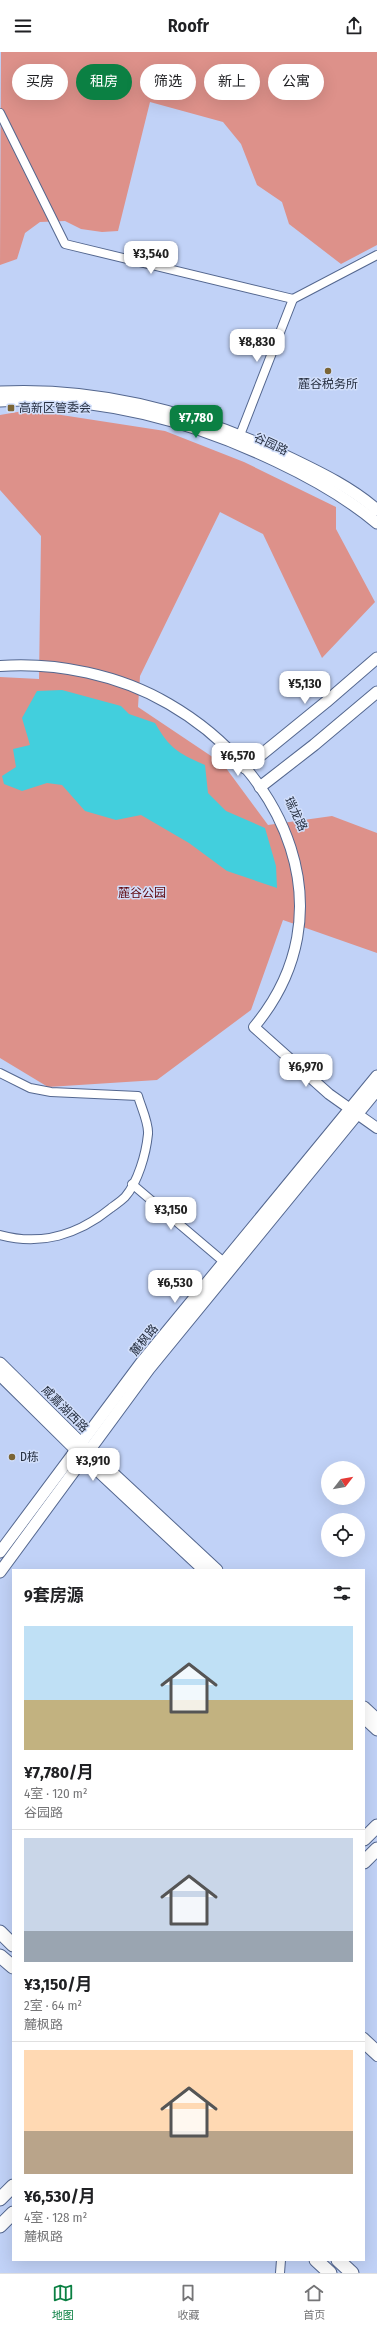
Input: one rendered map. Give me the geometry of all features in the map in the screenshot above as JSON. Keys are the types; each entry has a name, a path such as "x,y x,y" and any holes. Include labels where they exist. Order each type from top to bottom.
{"main road":[{"name":"谷园路","path":"0,392 49,392 122,400 180,414 240,435 336,482 377,510"},
{"name":"谷园路","path":"0,401 50,401 121,409 152,415 198,428 228,439 305,474 332,489 377,523"},
{"path":"247,766 377,658"},
{"path":"262,786 314,746 377,692"},
{"name":"麓枫路","path":"0,1552 82,1450 141,1363 224,1262 355,1110 377,1076"},
{"path":"0,1572 82,1450 149,1369 355,1110 377,1090"},
{"name":"咸嘉湖西路","path":"0,1363 82,1450 203,1569"},
{"name":"咸嘉湖西路","path":"0,1376 216,1569"},
{"path":"365,1708 377,1719"},
{"path":"365,1719 377,1730"},
{"path":"365,1838 377,1826"},
{"path":"365,1861 377,1849"},
{"path":"0,1932 12,1944"},
{"path":"0,1956 12,1966"},
{"path":"0,2199 12,2187"},
{"path":"0,2226 12,2214"},
{"path":"317,2261 330,2273"},
{"path":"339,2261 352,2273"}],"street":[{"path":"0,113 65,244 293,299"},
{"path":"240,435 293,299 377,255"},
{"name":"瑞龙路","path":"0,662 48,662 68,665 122,677 149,688 196,715 220,735 247,766 262,786 289,840 298,869 300,897 297,931 287,972 271,1005 257,1027 355,1110"},
{"name":"瑞龙路","path":"0,666 32,666 67,669 121,682 148,693 194,720 247,766"},
{"path":"0,1073 30,1088 51,1092 138,1096 148,1133 145,1150 132,1184 125,1197 101,1216 74,1232 46,1239 19,1240 0,1234"},
{"path":"355,1110 377,1123"},
{"path":"355,1110 377,1128"},
{"path":"132,1184 224,1262"},
{"path":"365,2038 377,2049"},
{"path":"365,2046 377,2057"},
{"path":"280,2273 281,2261"}],"green space":[{"path":"1,52 377,52 377,245 341,264 289,224 282,202 257,185 241,144 223,122 150,102 118,231 102,232 81,229 65,221 40,222 25,233 17,259 0,265"},
{"name":"麓谷公园","path":"29,410 165,431 244,462 336,507 336,529 375,602 322,658 263,534 220,512 140,676 138,707 223,764 268,825 332,816 377,833 377,953 283,920 251,1010 157,1080 48,1087 0,1058 0,677 39,679 41,536 0,490 0,415"}],"shaded area":[{"path":"62,690 121,706 129,714 155,723 170,745 188,757 205,765 208,793 226,811 265,828 276,866 277,888 227,871 189,843 141,815 116,820 85,811 62,785 47,783 22,791 4,784 2,776 16,767 13,749 30,745 22,718 37,691"}],"place":[{"name":"麓谷税务所","path":"328,371"},
{"name":"高新区管委会","path":"11,408"},
{"name":"D栋","path":"12,1457"}]}
